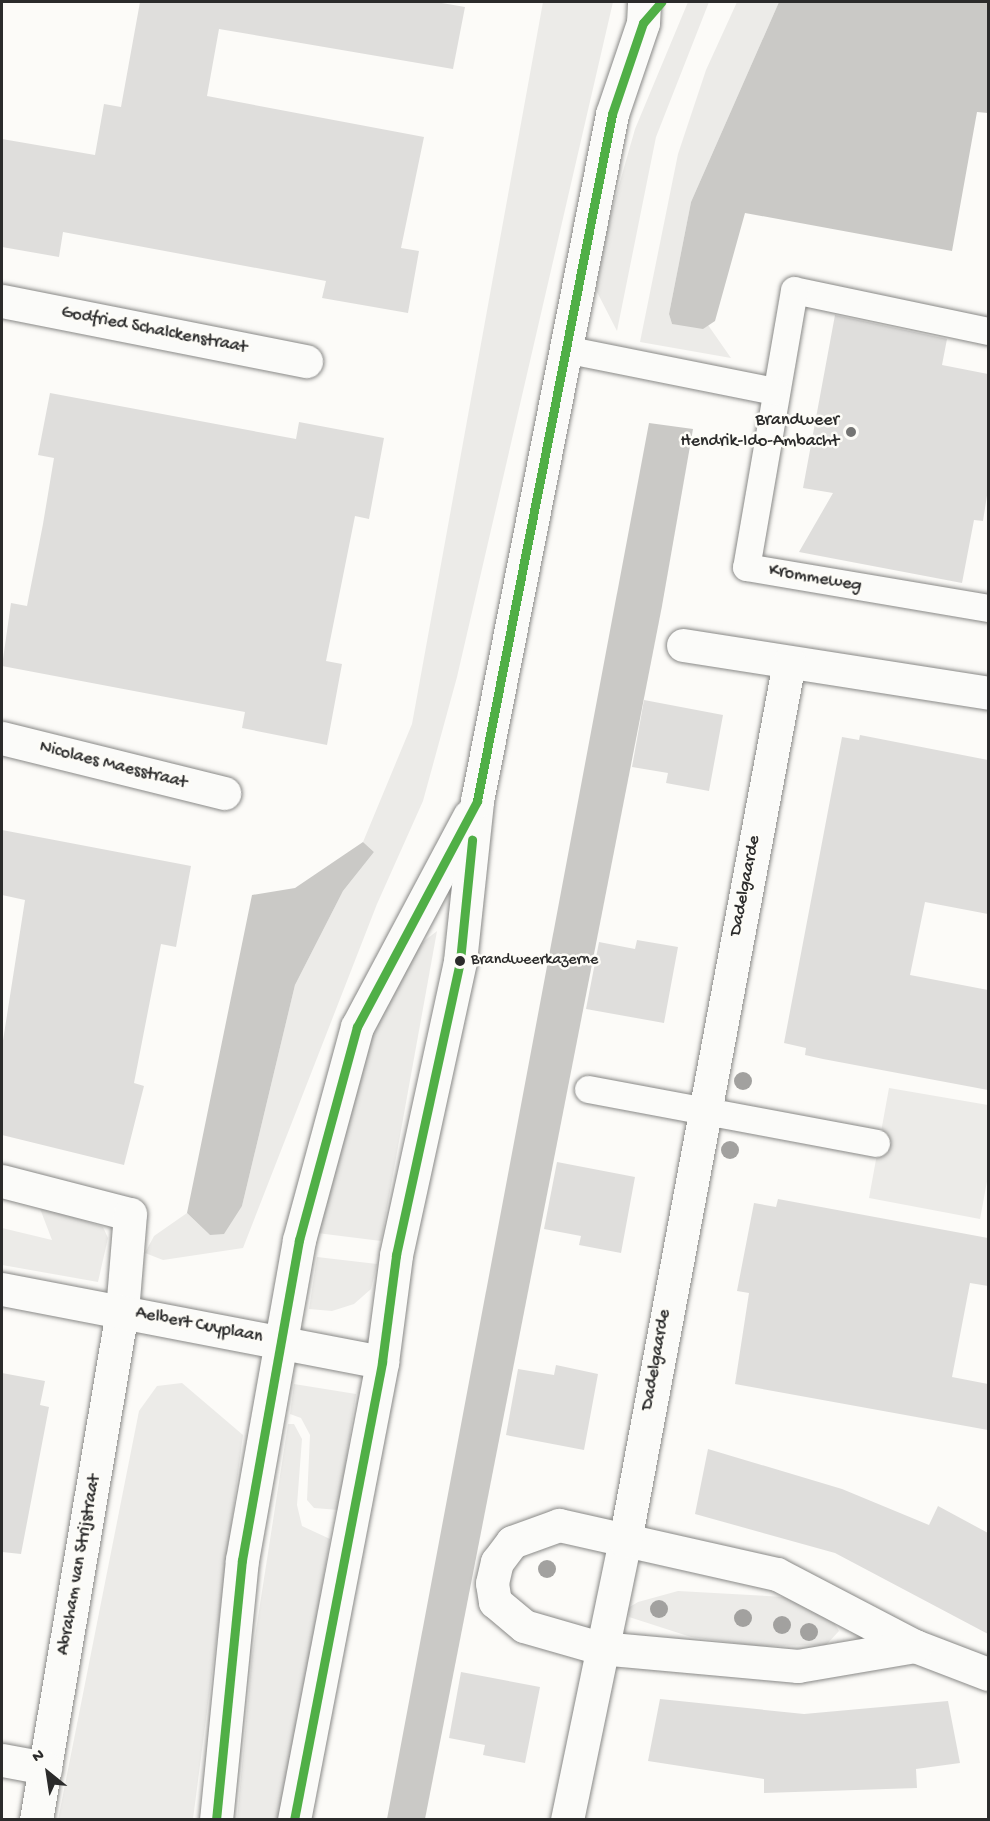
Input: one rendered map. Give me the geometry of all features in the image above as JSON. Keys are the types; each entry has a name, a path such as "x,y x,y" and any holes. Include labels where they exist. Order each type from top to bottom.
{"street":[{"path":"294,1820 382,1362 396,1255 460,961 477,801 564,349 612,114 649,9"},
{"name":"Godfried Schalckenstraat","path":"2,301 306,361"},
{"path":"683,645 988,693"},
{"name":"Dadelgaarde","path":"567,1820 600,1648 625,1541 703,1109 789,662"},
{"name":"Nicolaes Maesstraat","path":"2,738 224,793"},
{"path":"216,1820 242,1560 284,1344 299,1240 357,1027 477,801"},
{"name":"Aelbert Cuyplaan","path":"2,1181 130,1214 122,1311"},
{"name":"Aelbert Cuyplaan","path":"2,1289 382,1362"},
{"name":"Abraham van Strijstraat","path":"36,1820 122,1311"},
{"path":"915,1646 798,1666 600,1648 524,1626 495,1602 492,1583 497,1562 512,1542 559,1525 777,1574 915,1646 988,1674"},
{"path":"2,1760 45,1768"}],"lane":[{"name":"Krommeweg","path":"988,331 794,290 746,567 988,608"},
{"path":"564,349 775,391"},
{"path":"588,1089 876,1143"}],"shaded area":[{"path":"543,2 613,2 457,677 423,801 377,904 243,1248 163,1260 145,1253 154,1236 187,1213 210,1235 242,1206 295,985 343,891 374,852 363,842 412,724"},
{"path":"688,2 709,2 656,137 617,331 596,290 608,224 635,129"},
{"path":"737,2 779,2 691,202 669,314 672,324 708,325 731,358 640,342 678,154 706,70"},
{"path":"779,2 988,2 988,113 977,112 952,251 745,213 715,321 703,329 672,324 669,314 691,202"},
{"path":"649,423 693,429 662,606 425,1819 387,1819"},
{"path":"363,842 374,852 343,891 295,985 242,1206 224,1234 210,1235 187,1213 252,895 295,888"},
{"path":"437,931 381,1241 317,1233 369,1023 418,946"},
{"path":"889,1088 988,1105 988,1176 980,1219 869,1198"},
{"path":"39,1206 103,1227 108,1238 98,1282 2,1265 2,1228 52,1240"},
{"path":"317,1257 377,1264 371,1289 354,1304 332,1311 309,1309"},
{"path":"182,1383 243,1435 193,1819 58,1820 139,1411 157,1386"},
{"path":"294,1384 356,1394 339,1510 314,1508 307,1500 310,1435 301,1418 290,1414"},
{"path":"288,1424 294,1424 302,1439 297,1505 302,1526 330,1539 283,1819 237,1820 252,1656"},
{"path":"678,1591 784,1597 833,1621 839,1631 826,1645 757,1646 691,1637 629,1617 628,1608 638,1602"}],"building":[{"path":"140,2 436,2 465,7 453,69 219,29 207,96 424,137 401,248 419,251 408,313 322,298 326,281 63,232 59,257 2,247 2,139 95,155 104,104 121,107"},
{"path":"835,315 947,339 942,365 988,374 988,489 983,521 974,520 962,583 799,552 833,493 803,488"},
{"path":"50,393 296,439 299,422 384,438 369,519 355,516 326,661 342,664 327,745 242,728 245,712 2,666 11,603 27,606 43,524 54,458 38,455"},
{"path":"644,700 723,715 709,791 666,783 668,773 632,767"},
{"path":"860,735 988,760 988,914 925,902 910,975 988,990 988,1090 805,1055 806,1048 784,1043 842,737 859,740"},
{"path":"2,830 191,866 176,947 161,944 134,1083 144,1086 124,1165 2,1135 2,1047 25,900 2,895"},
{"path":"637,940 678,947 664,1023 586,1009 599,942 635,949"},
{"path":"557,1162 635,1177 621,1253 579,1245 581,1236 544,1229"},
{"path":"778,1199 988,1238 988,1286 970,1283 952,1377 988,1384 988,1430 735,1384 749,1293 737,1291 754,1203 776,1207"},
{"path":"556,1365 598,1374 584,1450 506,1435 518,1369 554,1375"},
{"path":"2,1373 45,1381 40,1405 49,1407 21,1554 2,1552"},
{"path":"708,1449 842,1489 929,1525 938,1506 988,1533 988,1634 835,1553 695,1514"},
{"path":"461,1672 540,1687 525,1763 483,1755 485,1745 449,1738"},
{"path":"660,1699 804,1714 948,1701 960,1763 916,1769 917,1788 764,1793 764,1779 648,1761"}],"transit line":[{"path":"216,1820 242,1560 299,1240 357,1027 477,801 612,114 643,23 661,2"},
{"path":"294,1820 382,1362 396,1255 460,961 472,840"}],"place":[{"name":"Brandweer Hendrik-Ido-Ambacht","path":"851,432"},
{"name":"Brandweerkazerne","path":"460,961"}]}
